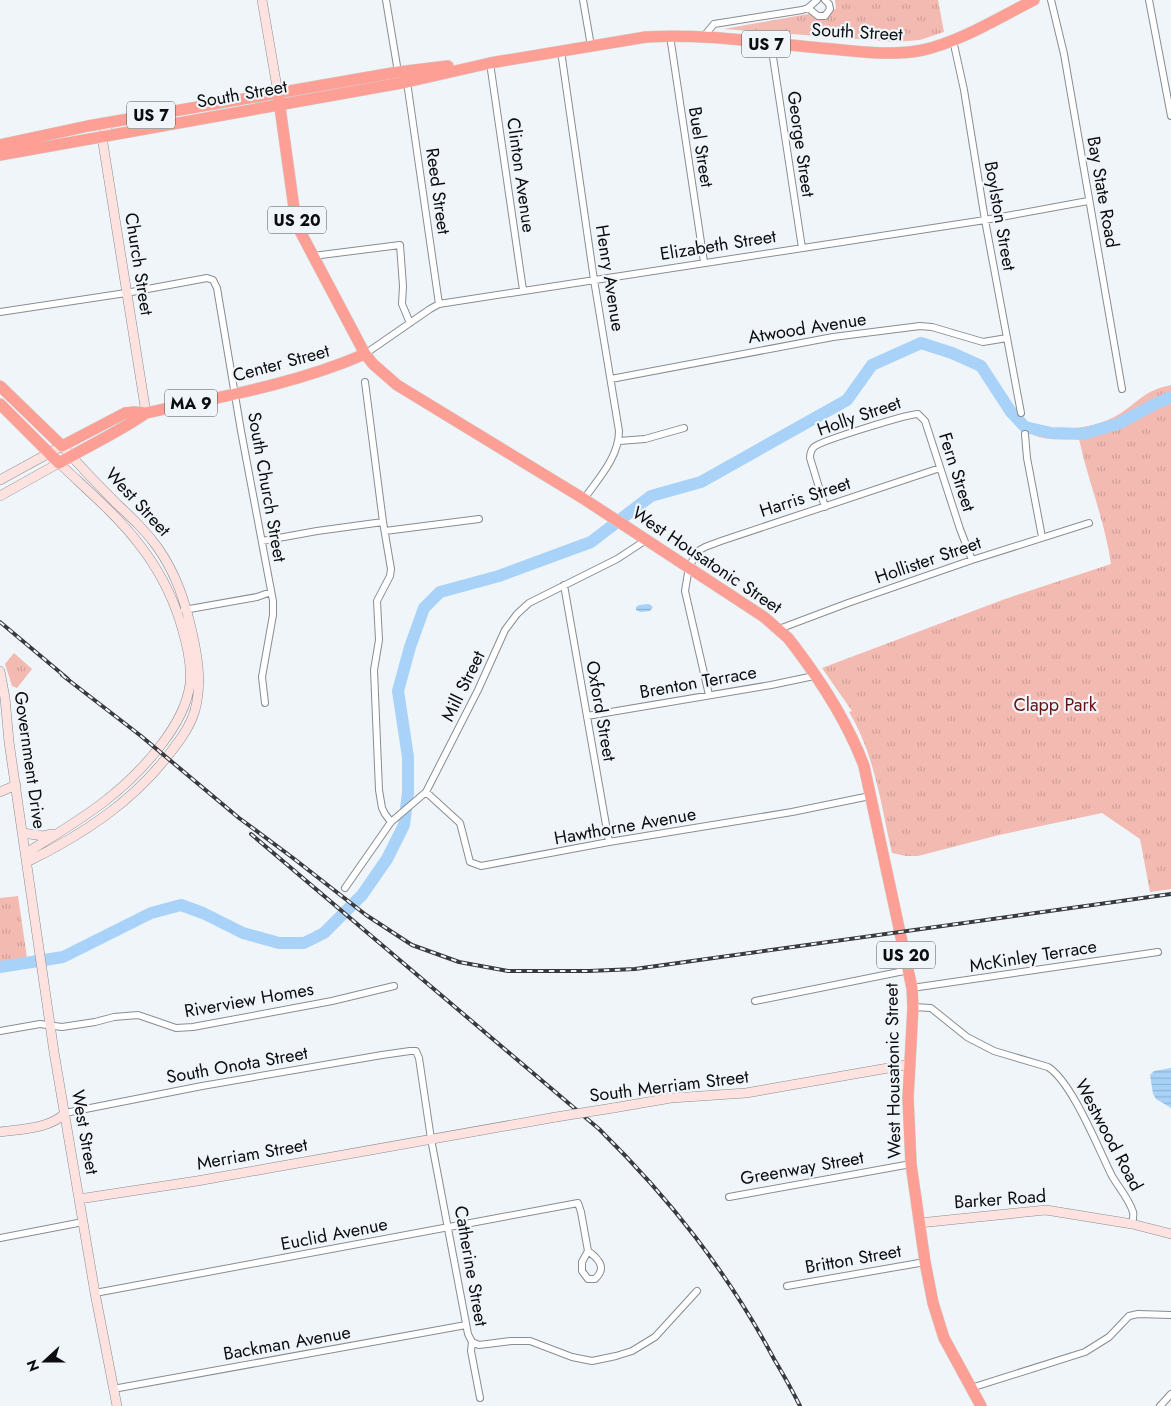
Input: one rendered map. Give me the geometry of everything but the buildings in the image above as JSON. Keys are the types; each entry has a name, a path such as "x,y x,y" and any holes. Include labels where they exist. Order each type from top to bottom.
{"highway":[{"name":"South Street","path":"0,143 110,122 407,82 490,63 646,37 703,37 889,53 924,50 953,40 1034,0"},
{"name":"South Street","path":"0,155 102,137 398,72 490,63"},
{"name":"West Housatonic Street","path":"279,99 294,208 301,233 373,364 397,385 603,512 764,617 779,629 795,647 844,721 864,766 912,988 911,1064 908,1098 911,1164 925,1262 944,1338 981,1406"},
{"name":"Center Street","path":"62,446 125,414 134,412 146,413 322,372 366,354"},
{"name":"West Street","path":"0,386 62,446"},
{"name":"West Street","path":"0,404 59,463"},
{"name":"Center Street","path":"59,463 130,424 146,413"}],"street":[{"path":"262,0 279,99"},
{"path":"386,0 398,72"},
{"path":"583,0 590,46"},
{"path":"703,37 714,24 789,13 808,8 817,0"},
{"path":"808,8 818,16 825,16 830,9 829,4 825,0"},
{"name":"Bay State Road","path":"1051,0 1064,54 1122,389"},
{"path":"1149,0 1171,116"},
{"name":"Buel Street","path":"670,36 704,262"},
{"name":"Boylston Street","path":"953,40 964,90 985,220 1021,413"},
{"name":"George Street","path":"771,44 802,248"},
{"name":"Henry Avenue","path":"562,51 619,441"},
{"name":"Clinton Avenue","path":"490,63 522,290"},
{"name":"Reed Street","path":"407,82 439,304"},
{"path":"102,137 110,122"},
{"name":"Church Street","path":"102,137 146,413"},
{"name":"Elizabeth Street","path":"366,354 439,304 985,220 1088,201"},
{"path":"313,256 400,245 403,286 402,304 410,323"},
{"name":"South Church Street","path":"126,293 178,282 212,278 217,288 271,592 273,615 262,677 264,703"},
{"path":"0,312 126,293"},
{"name":"Atwood Avenue","path":"611,378 833,337 920,326 932,327 983,342 1007,338"},
{"path":"365,382 382,522 391,569 390,576 377,602 379,640 374,670 379,790 384,814 391,822"},
{"name":"Holly Street","path":"825,507 811,461 810,453 814,447 835,438 912,414 918,414 925,421"},
{"name":"Fern Street","path":"925,421 972,560"},
{"path":"584,500 616,452 619,441 644,439 684,428"},
{"path":"1025,434 1027,458 1042,537"},
{"name":"Center Street","path":"0,480 62,446"},
{"name":"West Street","path":"26,858 80,834 125,801 162,765 183,736 194,712 198,689 198,660 187,610 172,570 152,539 62,446"},
{"name":"Center Street","path":"0,496 59,463"},
{"name":"West Street","path":"26,858 64,829 104,804 130,781 150,760 169,735 180,716 188,696 190,668 184,634 177,612 160,575 138,543 59,463"},
{"name":"Harris Street","path":"689,567 698,551 705,547 940,468"},
{"path":"385,531 479,519"},
{"path":"262,541 382,522"},
{"name":"Hollister Street","path":"779,629 972,560 1089,523"},
{"name":"Mill Street","path":"345,888 391,822 426,792 478,690 505,630 523,607 617,559 642,538"},
{"path":"689,567 685,591 709,695"},
{"name":"Oxford Street","path":"564,585 608,842"},
{"path":"177,612 257,597 271,592"},
{"name":"Government Drive","path":"0,671 26,858"},
{"name":"Brenton Terrace","path":"587,716 814,676"},
{"path":"0,697 8,730"},
{"path":"0,792 16,785"},
{"name":"Hawthorne Avenue","path":"426,792 460,823 470,862 476,866 792,812 870,796"},
{"name":"West Street","path":"23,833 43,836 64,829"},
{"name":"West Street","path":"26,858 50,1025 95,1293 117,1406"},
{"name":"McKinley Terrace","path":"912,988 1158,952"},
{"path":"756,1002 909,970"},
{"name":"Riverview Homes","path":"0,1031 40,1024 62,1027 114,1017 138,1015 176,1028 193,1027 332,1002 394,986"},
{"name":"Westwood Road","path":"913,1007 931,1008 967,1037 994,1051 1048,1067 1054,1071 1067,1087 1113,1177 1131,1206 1134,1215 1132,1224"},
{"name":"South Onota Street","path":"65,1113 202,1086 365,1058 410,1051 416,1052"},
{"name":"Catherine Street","path":"416,1052 419,1058 431,1139 466,1325 472,1342 480,1398"},
{"name":"South Merriam Street","path":"431,1139 672,1098 746,1093 911,1064"},
{"path":"0,1132 41,1126 60,1119 65,1113"},
{"name":"Merriam Street","path":"79,1199 197,1181 431,1139"},
{"name":"Greenway Street","path":"729,1197 911,1164"},
{"name":"Euclid Avenue","path":"95,1293 578,1204 588,1251"},
{"name":"Barker Road","path":"919,1223 1046,1210 1132,1224 1171,1234"},
{"path":"0,1238 83,1222"},
{"name":"Britton Street","path":"787,1286 925,1262"},
{"path":"472,1342 479,1345 530,1341 572,1357 592,1361 616,1356 632,1350 655,1337 697,1291"},
{"path":"971,1388 1085,1352 1109,1337 1129,1316 1138,1314 1171,1316"},
{"name":"Backman Avenue","path":"113,1389 466,1325"},
{"path":"1160,1406 1171,1394"}],"green space":[{"path":"835,0 938,0 944,32 920,40 896,42 724,29 836,9"},
{"name":"Clapp Park","path":"1171,385 1171,889 1150,892 1140,839 1102,813 999,835 918,856 892,853 876,781 865,745 849,712 852,711 822,668 1005,599 1111,564 1105,532 1079,439 1044,438 1033,435 1031,423 1038,427 1049,429 1069,429 1092,425 1114,417 1149,393"},
{"path":"14,653 32,669 17,688 12,686 5,664"},
{"path":"18,896 27,958 0,962 0,898"}],"water":[{"path":"649,604 653,607 650,611 640,612 636,610 636,607 639,605"},
{"path":"1171,1068 1171,1108 1156,1099 1153,1094 1150,1075 1154,1071"}],"waterway":[{"path":"0,967 63,957 151,913 181,905 203,913 243,933 279,943 304,943 324,933 362,895 387,859 404,825 408,793 408,757 398,691 410,647 424,608 440,592 499,576 591,542 651,496 701,482 847,400 872,365 921,343 952,353 981,366 1011,412 1025,427 1051,433 1083,434 1118,424 1171,397"}],"railway":[{"path":"0,622 68,679"},
{"path":"62,675 141,736 239,818 366,915 412,945 459,962 508,971 635,969 1171,894"},
{"path":"251,834 599,1129 625,1155 673,1209 717,1266 756,1327 800,1406"}]}
